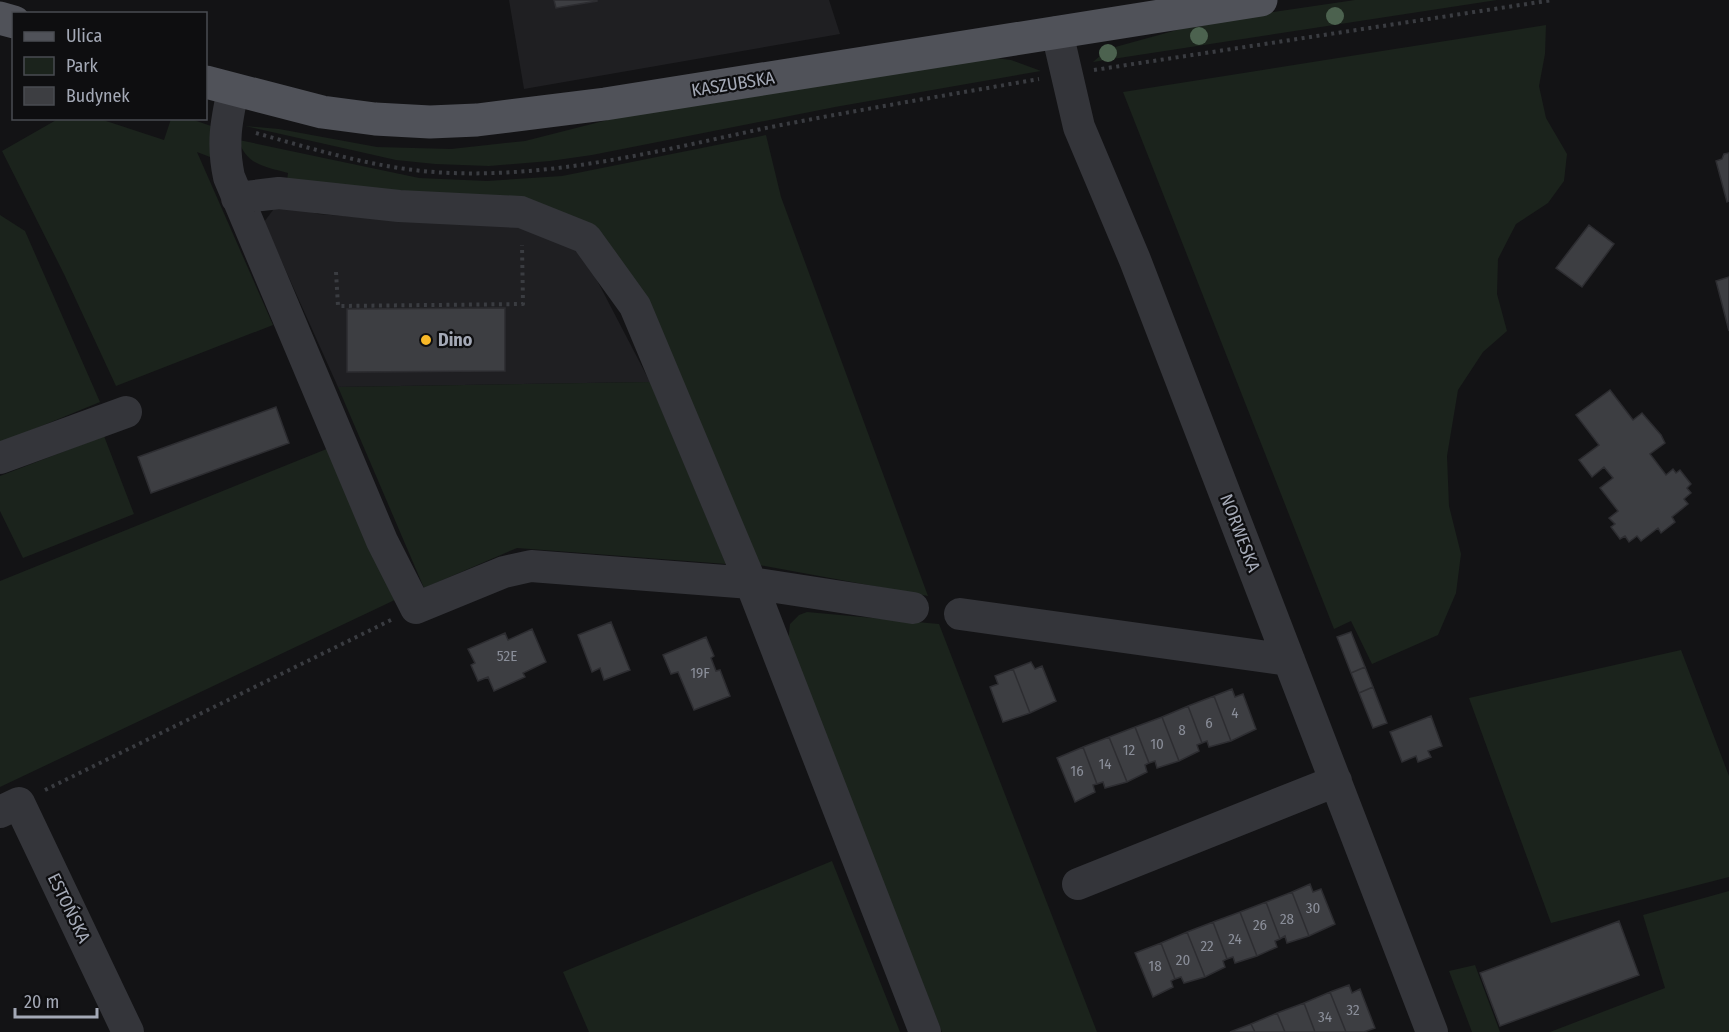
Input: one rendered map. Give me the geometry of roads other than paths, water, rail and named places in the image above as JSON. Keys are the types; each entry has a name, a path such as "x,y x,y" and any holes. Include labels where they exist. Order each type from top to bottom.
{"main road":[{"name":"KASZUBSKA","path":"219,86 322,112 375,120 430,122 477,120 604,104 1261,0"}],"street":[{"name":"NORWESKA","path":"1057,32 1079,127 1135,260 1432,1032"},
{"path":"219,86 226,125 224,154 229,177 382,541 416,608 504,572 531,566 751,583 913,608"},
{"path":"237,198 279,193 399,206 521,212 586,238 635,306 751,583 925,1032"},
{"path":"0,458 126,412"},
{"path":"960,614 1289,660"},
{"path":"1078,884 1335,781"},
{"name":"ESTOŃSKA","path":"9,807 128,1032"}],"place":[{"name":"Dino","path":"426,340"}]}
